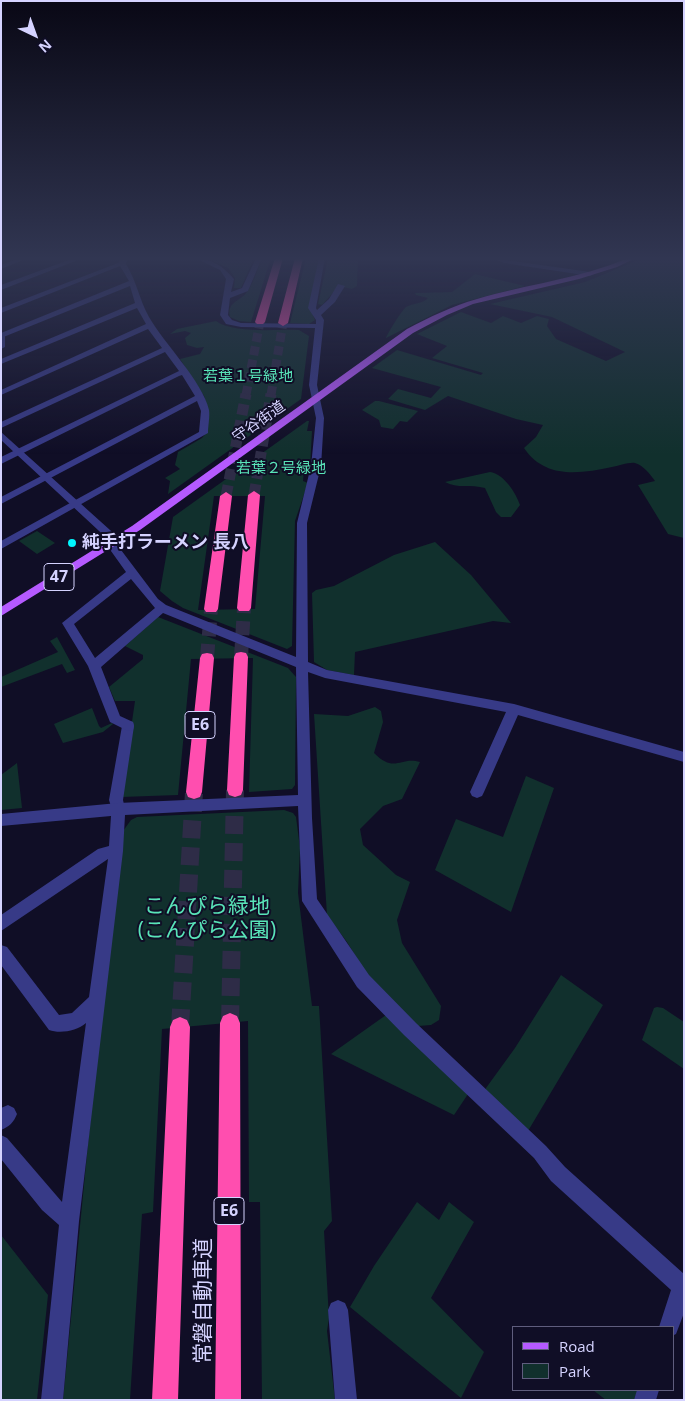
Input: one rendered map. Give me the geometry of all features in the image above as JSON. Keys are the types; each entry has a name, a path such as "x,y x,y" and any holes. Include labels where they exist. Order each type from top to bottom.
{"highway":[{"path":"244,608 254,495"},
{"path":"211,609 226,496"},
{"name":"E6","path":"235,790 241,657"},
{"name":"E6","path":"194,792 206,658"},
{"name":"常磐自動車道","path":"228,1400 230,1023"},
{"name":"常磐自動車道","path":"165,1400 180,1027"}],"main road":[{"name":"守谷街道","path":"1,612 113,543 397,340 427,323"}],"street":[{"path":"1,347 1,336 32,323"},
{"path":"1,362 93,323"},
{"path":"234,323 248,323"},
{"path":"318,323 313,385 320,418 316,466 302,523 302,664 305,800 310,901 363,981 410,1029 540,1152 558,1174 683,1287 669,1326"},
{"path":"1,393 151,325 154,332 184,372 200,398 205,411 205,425 203,433 199,437 1,546"},
{"path":"1,425 167,348"},
{"path":"1,461 176,374 184,372"},
{"path":"1,501 200,398"},
{"path":"1,435 76,504 113,543 131,573 154,602 162,608 325,674 514,709 684,757"},
{"path":"52,1400 70,1221 116,851 118,809 116,800 128,726 115,719 94,666 68,623 131,573"},
{"path":"94,666 162,608"},
{"path":"477,792 514,709"},
{"path":"1,820 118,809 305,800"},
{"path":"1,924 103,853 116,851"},
{"path":"1,952 55,1024 76,1021 96,1002"},
{"path":"1,1144 49,1202 70,1221"},
{"path":"338,1310 346,1400"}],"green space":[{"name":"若葉１号緑地","path":"204,323 221,323 233,328 244,329 299,330 309,336 301,399 168,494 170,481 165,478 180,469 175,465 178,452 202,438 208,431 208,410 204,396 180,359 200,354 204,347 197,348 187,345 185,338 191,333 185,331 170,334 177,329"},
{"path":"394,323 415,323 386,338"},
{"path":"438,323 548,323 547,326 556,339 606,361 625,352 565,323 684,323 684,538 668,534 638,485 655,481 638,464 630,463 575,472 552,469 532,458 524,448 536,437 543,425 516,419 448,396 425,410 388,399 398,389 431,398 441,387 372,368 397,350 481,375 483,373 432,358 447,346 417,334"},
{"path":"375,401 418,411 407,422 400,421 393,429 381,427 379,420 362,410"},
{"name":"若葉２号緑地","path":"309,421 307,431 312,431 310,468 304,469 303,481 308,483 295,521 292,646 287,649 183,608 160,591 173,517","holes":["214,496 265,496 255,609 198,610"]},
{"path":"490,472 505,480 518,500 520,505 511,517 501,517 496,512 485,488 454,485 445,482"},
{"path":"37,531 55,543 37,554 19,541"},
{"path":"435,542 471,575 511,623 493,621 355,652 354,675 327,670 314,662 312,593 316,590 334,586 394,555"},
{"path":"158,617 288,668 296,677 295,785 292,789 249,792 253,658 191,659 178,795 121,797 135,701 115,701 109,687 143,659 143,655 125,646"},
{"path":"57,637 75,670 67,673 62,664 1,687 1,677 58,652 50,641"},
{"path":"375,707 381,711 383,722 374,753 387,762 420,762 402,799 383,806 360,829 363,845 396,875 410,882 397,920 402,943 441,1006 439,1020 431,1025 418,1026 369,978 347,942 327,915 314,714 348,716"},
{"path":"92,708 101,728 113,724 103,732 63,743 54,724"},
{"path":"17,763 22,808 1,810 1,775"},
{"path":"526,776 554,788 511,912 435,870 456,819 503,837"},
{"name":"こんぴら緑地 (こんぴら公園)","path":"284,810 293,813 296,817 300,848 298,893 312,1006 319,1006 332,1221 324,1231 329,1318 327,1331 335,1400 262,1400 260,1202 249,1202 248,1021 162,1029 153,1212 142,1214 130,1400 63,1400 100,1021 123,831 131,820 137,817"},
{"path":"561,975 603,1005 528,1131 486,1093 486,1088 515,1048"},
{"path":"654,1008 663,1008 684,1022 684,1069 642,1040"},
{"path":"386,1015 468,1094 454,1115 331,1054"},
{"path":"417,1202 439,1220 449,1202 474,1222 431,1298 484,1352 461,1398 350,1307 374,1266"},
{"path":"1,1235 48,1295 37,1400 1,1400"},
{"path":"594,1391 638,1391 634,1400 606,1400"}],"tunnel":[{"path":"246,395 260,323"},
{"path":"271,395 283,323"},
{"path":"226,496 246,394"},
{"path":"254,495 271,394"},
{"path":"241,657 244,608"},
{"path":"207,658 211,609"},
{"path":"230,1023 235,790"},
{"path":"180,1027 194,792"}],"place":[{"name":"純手打ラーメン 長八","path":"72,543"}]}
